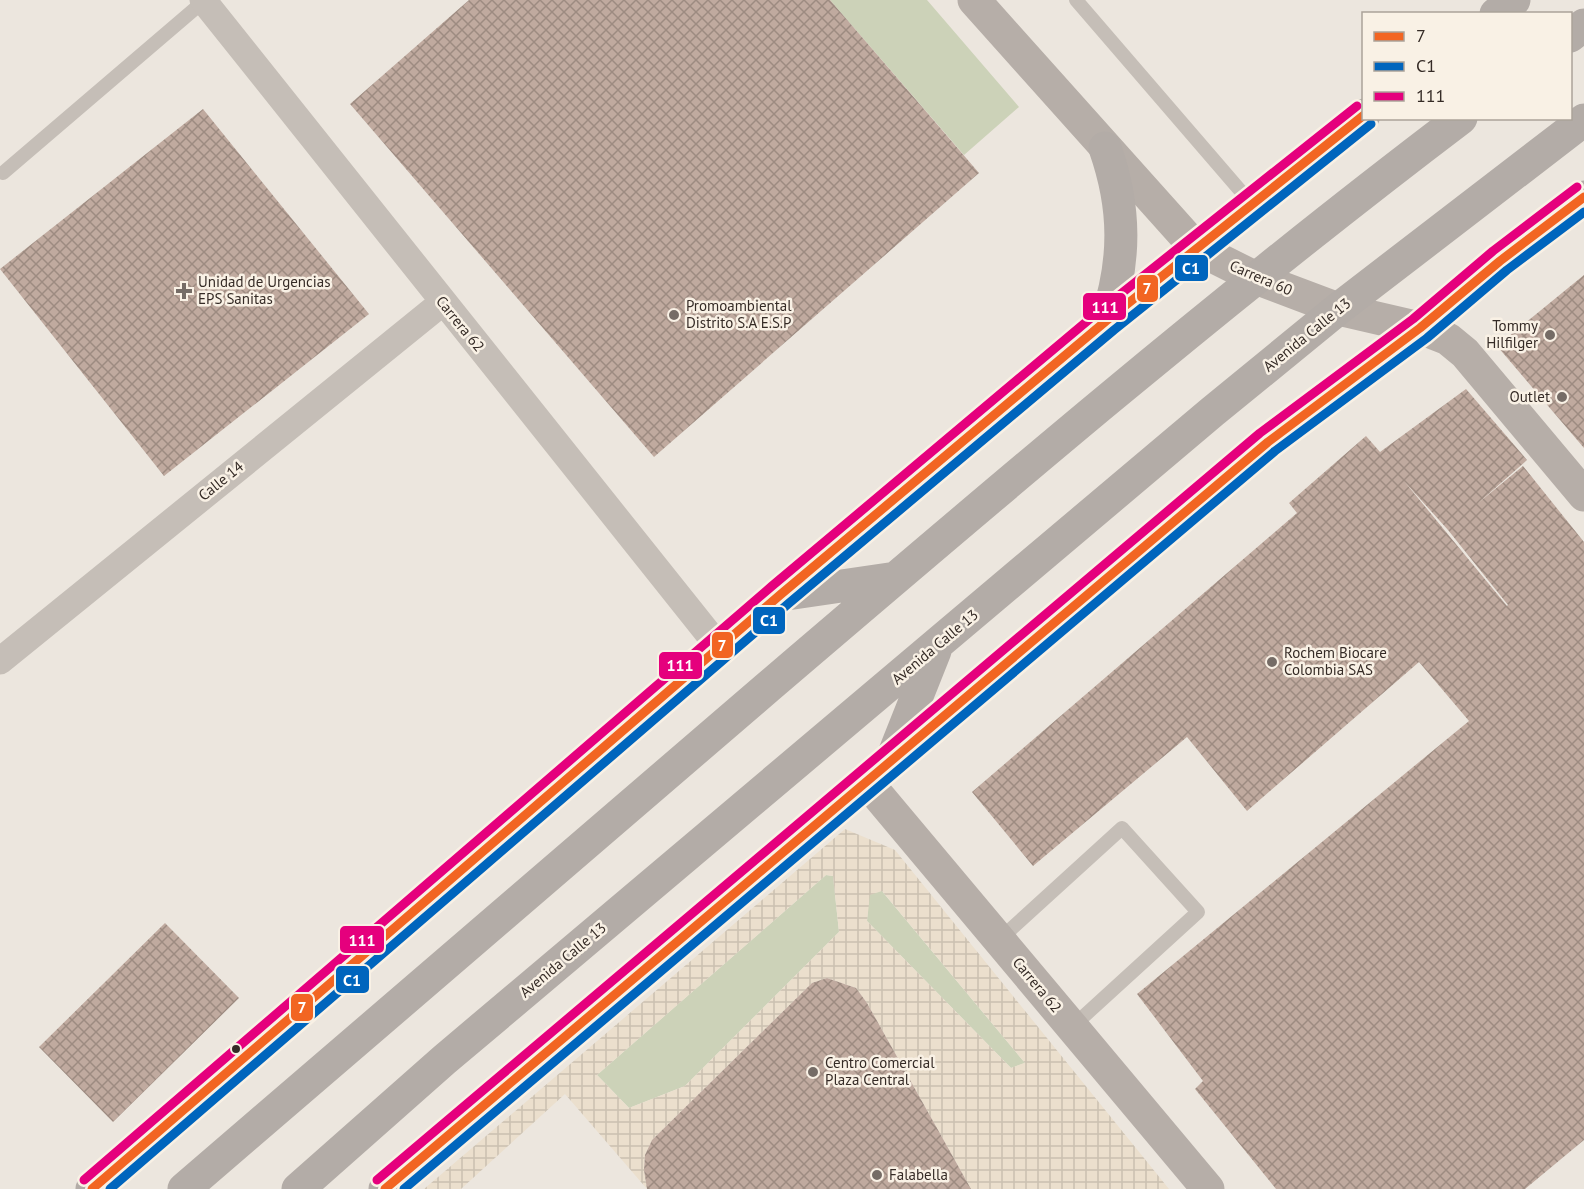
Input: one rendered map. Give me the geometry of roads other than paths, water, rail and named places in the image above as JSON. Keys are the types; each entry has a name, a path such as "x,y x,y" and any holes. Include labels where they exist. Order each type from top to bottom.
{"main road":[{"path":"1499,12 1514,0"},
{"path":"1572,34 1584,25"},
{"path":"92,1189 780,595 1106,321 1251,203 1362,118"},
{"path":"184,1189 896,578 1256,278 1458,120"},
{"name":"Avenida Calle 13","path":"298,1189 444,1060 1338,309 1584,120"},
{"path":"1105,148 1116,179 1122,211 1123,243 1119,276 1106,321"},
{"path":"386,1189 866,780 1268,442 1420,328 1500,261 1584,197"},
{"path":"780,595 896,578"},
{"path":"893,758 936,646"}],"street":[{"name":"Carrera 60","path":"974,0 1196,248 1256,278 1338,309 1420,328 1448,339 1465,354 1584,495"},
{"name":"Carrera 62","path":"204,1 719,647"},
{"name":"Calle 14","path":"0,661 443,302"},
{"name":"Carrera 62","path":"866,780 1208,1189"}],"lane":[{"path":"1076,0 1251,203"},
{"path":"3,173 204,1"},
{"path":"999,940 1122,828 1198,912 1072,1027"}],"place":[{"name":"Unidad de Urgencias EPS Sanitas","path":"184,291"},
{"name":"Promoambiental Distrito S.A E.S.P","path":"674,315"},
{"name":"Tommy Hilfilger","path":"1550,335"},
{"name":"Outlet","path":"1562,397"},
{"name":"Rochem Biocare Colombia SAS","path":"1272,662"},
{"name":"Centro Comercial Plaza Central","path":"813,1072"},
{"name":"Falabella","path":"877,1175"}]}
